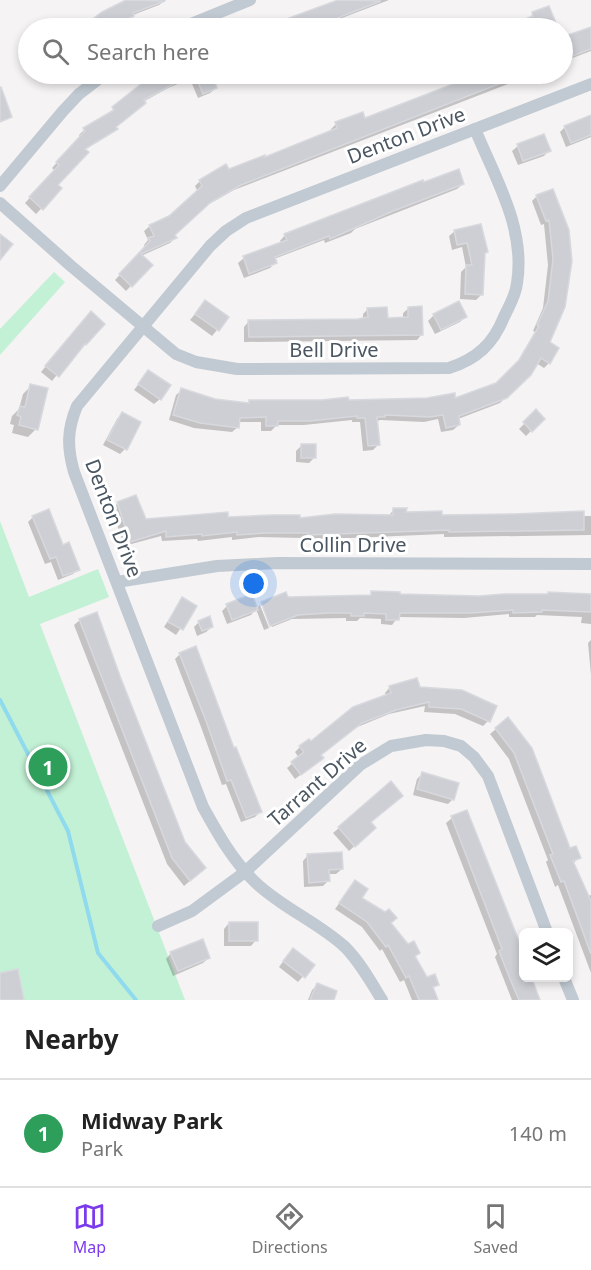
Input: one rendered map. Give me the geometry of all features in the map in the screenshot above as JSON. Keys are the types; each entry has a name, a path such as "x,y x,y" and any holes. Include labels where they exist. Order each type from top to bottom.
{"street":[{"path":"206,18 250,0"},
{"path":"0,186 63,111 92,84"},
{"name":"Denton Drive","path":"382,1000 345,948 258,885 245,872 228,850 203,807 74,471 68,452 70,422 77,406 210,246 226,231 246,218 591,84"},
{"name":"Bell Drive","path":"0,203 176,354 196,362 237,369 449,368 464,363 488,346 498,333 517,285 519,246 512,218 475,129"},
{"name":"Collin Drive","path":"117,582 217,566 591,564"},
{"name":"Tarrant Drive","path":"158,926 192,911 245,872 360,765 376,754 391,746 406,742 444,741 461,746 474,757 488,776 545,928"},
{"path":"566,982 573,1000"}],"green space":[{"path":"54,272 65,282 0,355 0,329"},
{"path":"0,521 29,597 98,569 109,597 40,624 185,1000 0,1000"}],"building":[{"path":"126,0 165,1 133,13 134,16 130,18 94,18"},
{"path":"338,0 381,1 338,18 289,18"},
{"path":"549,6 554,18 528,18 533,16 532,12"},
{"path":"591,27 591,49 573,56 573,33"},
{"path":"141,84 173,84 144,100 146,103 116,127 118,129 85,149 89,152 58,185 62,188 43,210 29,197 59,165 56,162 85,131 83,128 114,110 112,107"},
{"path":"199,84 216,84 217,88 203,94"},
{"path":"453,84 499,84 241,185 211,202 175,235 177,238 141,254 153,265 132,287 119,274 150,241 148,238 154,236 149,225 169,216 202,186 199,180 226,164 229,169 337,128 335,122 363,112 365,118"},
{"path":"0,88 12,117 0,122"},
{"path":"591,115 591,135 571,143 564,126"},
{"path":"544,134 551,151 523,161 517,144"},
{"path":"459,169 464,184 393,211 330,239 329,236 275,257 277,263 249,274 243,256 287,240 284,234 423,180 424,182"},
{"path":"553,189 569,230 572,261 565,307 550,342 559,348 550,364 541,358 531,375 507,398 459,416 460,425 446,428 443,415 377,417 380,445 368,446 365,418 357,418 357,416 310,421 278,421 278,426 266,426 266,417 240,418 239,428 200,423 173,415 181,388 215,399 249,403 249,400 322,400 348,397 349,400 427,398 455,393 455,398 496,383 519,360 539,326 537,325 548,301 553,259 549,220 546,221 536,195"},
{"path":"481,224 488,252 485,253 483,295 465,294 466,265 472,265 467,243 457,245 454,230"},
{"path":"0,234 13,244 0,260"},
{"path":"205,300 229,317 219,331 195,314"},
{"path":"459,301 467,317 441,330 433,314"},
{"path":"422,306 423,335 249,337 248,320 358,319 368,317 367,308 387,307 388,318 408,317 408,307"},
{"path":"91,311 105,324 85,344 59,377 45,366"},
{"path":"148,370 171,385 161,400 138,384"},
{"path":"30,384 48,388 38,430 19,425 21,417 17,415 20,406 25,407"},
{"path":"536,409 545,419 532,432 523,422"},
{"path":"122,412 141,422 127,450 107,440"},
{"path":"301,444 316,444 316,458 301,458"},
{"path":"136,495 146,519 228,512 228,517 300,515 300,518 335,514 393,515 393,508 407,508 406,512 442,511 442,515 584,511 584,530 449,532 449,530 308,535 308,533 266,533 237,535 237,532 166,537 166,531 130,542 117,502"},
{"path":"49,509 63,545 69,542 80,570 63,576 56,557 50,559 32,516"},
{"path":"371,591 479,596 548,594 548,592 591,594 591,612 542,610 542,612 513,613 513,610 470,613 400,613 399,620 386,620 386,614 364,613 364,616 351,616 351,613 328,613 298,615 270,626 261,602 286,592 288,597 371,595"},
{"path":"252,594 258,610 232,620 226,604"},
{"path":"182,597 197,606 183,630 168,622"},
{"path":"97,612 185,842 206,868 190,881 172,858 79,619"},
{"path":"210,616 213,627 202,631 198,621"},
{"path":"196,646 234,748 236,747 262,812 246,818 231,780 227,781 179,653"},
{"path":"417,678 420,687 462,690 497,706 490,722 461,709 429,707 429,702 396,710 362,723 321,755 324,758 301,775 291,762 304,752 299,746 309,739 311,741 353,707 391,693 389,686"},
{"path":"508,717 532,748 570,848 576,846 581,858 573,861 591,901 591,954 564,881 561,882 550,855 553,854 514,753 495,728"},
{"path":"422,772 459,783 454,800 417,789"},
{"path":"391,781 403,796 371,822 376,828 355,847 338,827"},
{"path":"467,810 519,942 519,982 533,982 540,1000 519,1000 451,816"},
{"path":"342,852 343,869 329,870 330,881 309,883 307,854"},
{"path":"355,880 368,889 362,898 385,912 389,909 397,918 391,923 408,944 414,941 420,953 415,956 427,977 435,974 439,985 433,987 438,1000 419,1000 409,976 406,978 388,945 386,947 367,922 339,903"},
{"path":"229,922 258,922 258,941 229,941"},
{"path":"203,939 210,958 178,971 170,952"},
{"path":"293,948 315,965 305,978 283,961"},
{"path":"18,969 24,1000 0,1000 0,973"},
{"path":"317,983 337,991 334,1000 310,1000"}],"waterway":[{"path":"0,700 68,831 98,953 136,1000"}],"place":[{"name":"Midway Park","path":"48,767"}]}
